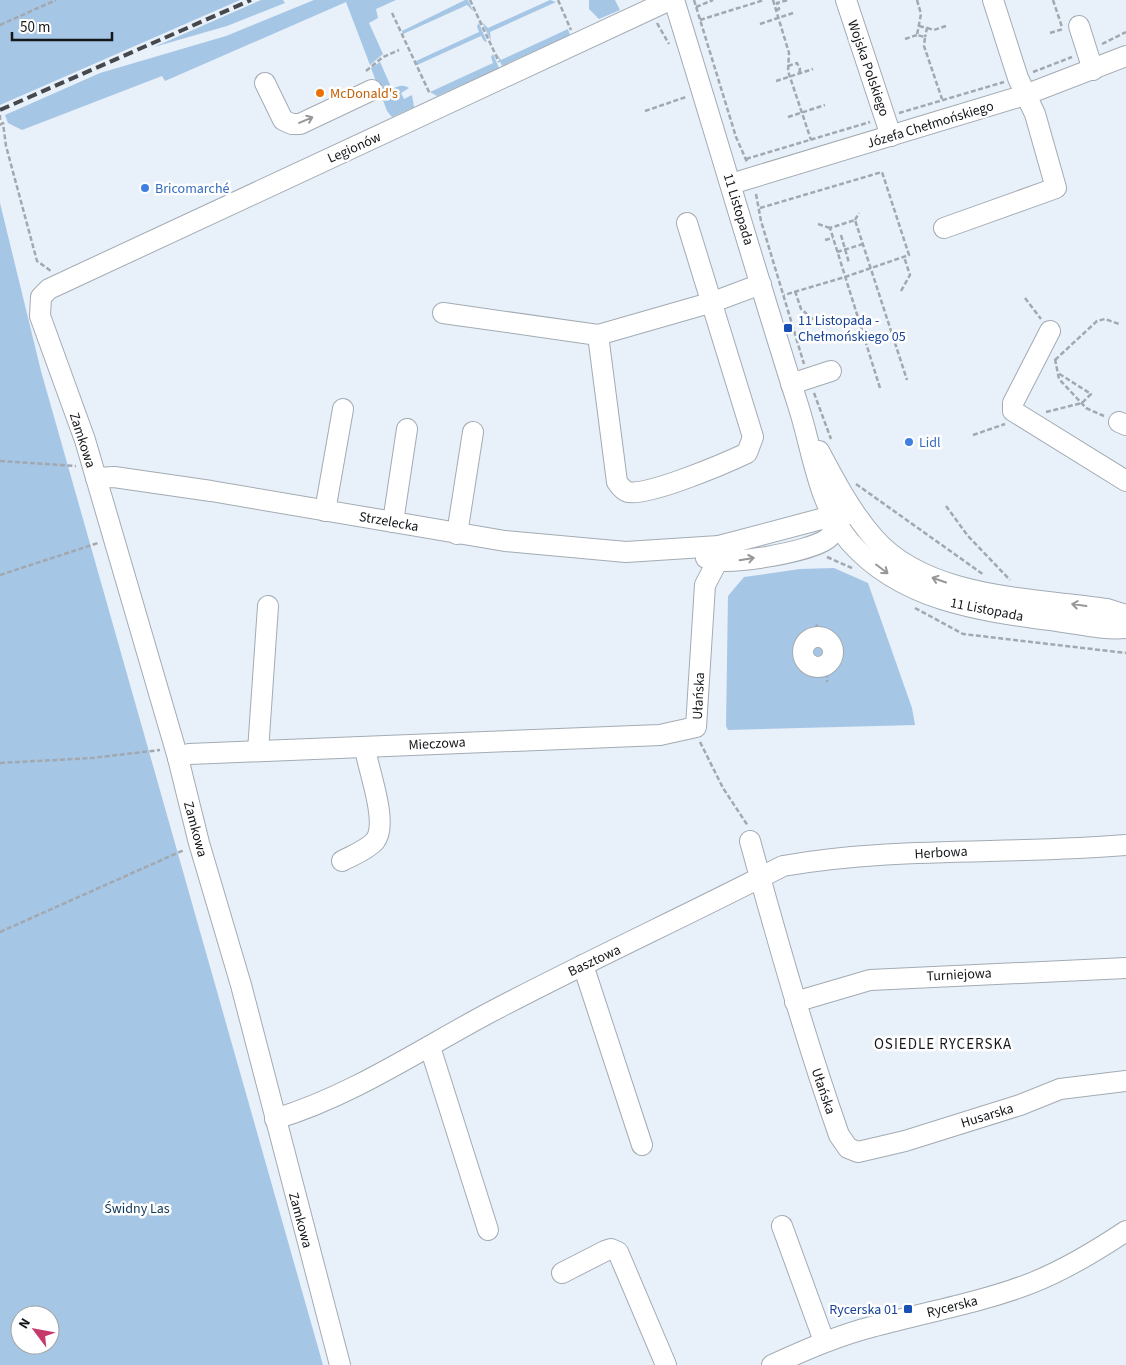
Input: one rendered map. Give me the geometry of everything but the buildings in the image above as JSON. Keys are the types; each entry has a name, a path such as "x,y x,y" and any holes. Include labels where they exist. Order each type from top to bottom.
{"street":[{"name":"11 Listopada","path":"672,0 732,184 761,284 800,382 802,418 822,493 851,508"},
{"name":"Legionów","path":"41,297 49,289 672,0"},
{"name":"Wojska Polskiego","path":"846,0 888,126"},
{"path":"944,228 1056,188 1035,114 1021,86 993,0"},
{"path":"1072,31 1085,51 1093,70"},
{"name":"Józefa Chełmońskiego","path":"732,184 749,168 1021,86 1093,70 1126,56"},
{"path":"265,83 283,120 292,124 300,124 372,90"},
{"path":"598,335 617,482 628,492 643,490 702,473 747,453 753,437 687,222"},
{"path":"443,313 598,335 713,302 761,284"},
{"name":"Zamkowa","path":"41,297 40,316 85,440 177,753 199,843 238,976 340,1365"},
{"path":"1046,326 1013,403 1014,411 1122,473"},
{"path":"800,382 831,371"},
{"path":"325,511 343,409"},
{"name":"11 Listopada","path":"802,418 851,508 874,538 886,550 931,577 986,593 1107,609 1126,615"},
{"path":"393,522 407,429"},
{"path":"458,534 473,432"},
{"name":"Strzelecka","path":"94,472 458,534 548,547 626,552 684,549 718,554 776,554 817,544 836,542 859,551"},
{"path":"800,526 809,517 822,493"},
{"name":"11 Listopada","path":"851,508 859,551 904,583 958,606 1116,629 1126,628"},
{"path":"817,544 830,536 851,508"},
{"name":"Strzelecka","path":"718,554 851,508"},
{"name":"Ułańska","path":"696,727 705,585 718,554"},
{"path":"258,751 268,606"},
{"path":"806,641 829,642 832,663 814,666 808,663 806,641"},
{"name":"Mieczowa","path":"177,753 365,748 660,735 696,727"},
{"path":"342,861 374,842 380,833 381,821 365,748"},
{"name":"Ułańska","path":"750,835 760,878 795,1002 839,1134 848,1148"},
{"name":"Herbowa","path":"760,878 783,866 823,859 957,851 1071,850 1126,845"},
{"name":"Basztowa","path":"275,1119 306,1110 430,1047 484,1016 583,965 760,878"},
{"path":"583,965 642,1144"},
{"name":"Turniejowa","path":"795,1002 870,980 940,975 1126,968"},
{"path":"430,1047 488,1230"},
{"name":"Husarska","path":"848,1148 858,1152 905,1141 1020,1105 1060,1089 1126,1082"},
{"path":"782,1226 824,1341"},
{"name":"Rycerska","path":"772,1365 824,1341 874,1326 965,1304 1028,1285 1078,1260 1126,1231"},
{"path":"562,1273 605,1251 611,1249 618,1252 666,1365"}],"path":[{"path":"0,25 56,0"},
{"path":"470,0 502,69"},
{"path":"558,0 572,34"},
{"path":"694,0 736,137 749,168 760,208 761,221 784,294 800,382 833,444"},
{"path":"696,7 713,0"},
{"path":"700,20 764,0"},
{"path":"774,0 789,53 788,66 790,76 811,140"},
{"path":"776,10 779,9 778,3 788,0"},
{"path":"917,0 921,14 917,35"},
{"path":"1053,0 1072,31"},
{"path":"392,13 427,90 438,98"},
{"path":"760,24 793,13"},
{"path":"658,25 670,45"},
{"path":"919,26 934,30 946,26"},
{"path":"927,28 924,46 942,99"},
{"path":"749,168 811,140 888,126 942,99 1021,86 1085,51 1125,34"},
{"path":"905,39 917,35 925,37"},
{"path":"366,71 383,57 399,50"},
{"path":"788,66 797,63 800,68 799,74"},
{"path":"776,81 813,69"},
{"path":"645,111 686,97 684,88"},
{"path":"788,117 826,104"},
{"path":"0,115 0,120"},
{"path":"0,125 4,124 6,146 37,261 55,274"},
{"path":"760,208 882,172 908,255 845,277 784,294"},
{"path":"859,213 856,220 906,380"},
{"path":"818,224 830,228 856,220"},
{"path":"830,228 880,388"},
{"path":"841,235 849,263"},
{"path":"825,240 833,238"},
{"path":"837,252 863,244"},
{"path":"901,291 910,275 904,257"},
{"path":"795,292 801,309 816,322"},
{"path":"1025,298 1046,326 1060,379 1086,408 1123,424"},
{"path":"1055,360 1096,321 1105,319 1118,324"},
{"path":"1058,373 1091,394 1082,403"},
{"path":"0,461 94,472"},
{"path":"851,508 854,482 988,577 980,576"},
{"path":"946,506 968,536 1010,580"},
{"path":"0,575 113,538"},
{"path":"817,544 820,556 840,561 859,572"},
{"path":"911,606 963,634 1126,654"},
{"name":"Ułańska","path":"696,727 701,744 723,788 750,835"},
{"path":"0,763 177,753"},
{"path":"0,932 199,843"}],"green space":[{"path":"0,0 240,0 0,105"},
{"path":"261,0 283,0 285,3 227,26 154,47"},
{"path":"314,0 396,0 376,9 378,18 369,23 383,54 370,65 346,2 165,81 162,76 22,130 8,123 5,115 100,73 226,36"},
{"path":"468,0 473,11 467,5 403,34 402,31"},
{"path":"550,0 556,2 490,32 491,41 482,22 488,28"},
{"path":"589,0 615,0 620,10 599,19 589,9"},
{"path":"479,23 487,42 481,36 417,65 416,61 479,32 477,26"},
{"path":"568,29 570,35 502,66 496,53 501,60"},
{"path":"493,54 499,68 437,96 430,92 493,63 491,57"},
{"path":"380,62 392,89 400,86 409,88 401,93 404,99 412,95 414,107 392,117 387,111 371,68"},
{"name":"Świdny Las","path":"0,203 41,371 323,1365 0,1365"},
{"path":"834,568 868,583 912,708 915,725 728,730 726,726 728,596 744,577 800,569"}],"railway":[{"path":"0,110 251,0"}],"place":[{"name":"McDonald's","path":"320,93"},
{"name":"Bricomarché","path":"145,188"},
{"name":"11 Listopada - Chełmońskiego 05","path":"788,328"},
{"name":"Lidl","path":"909,442"},
{"name":"Rycerska 01","path":"908,1309"}],"district":[{"name":"OSIEDLE RYCERSKA","path":"943,1044"}]}
